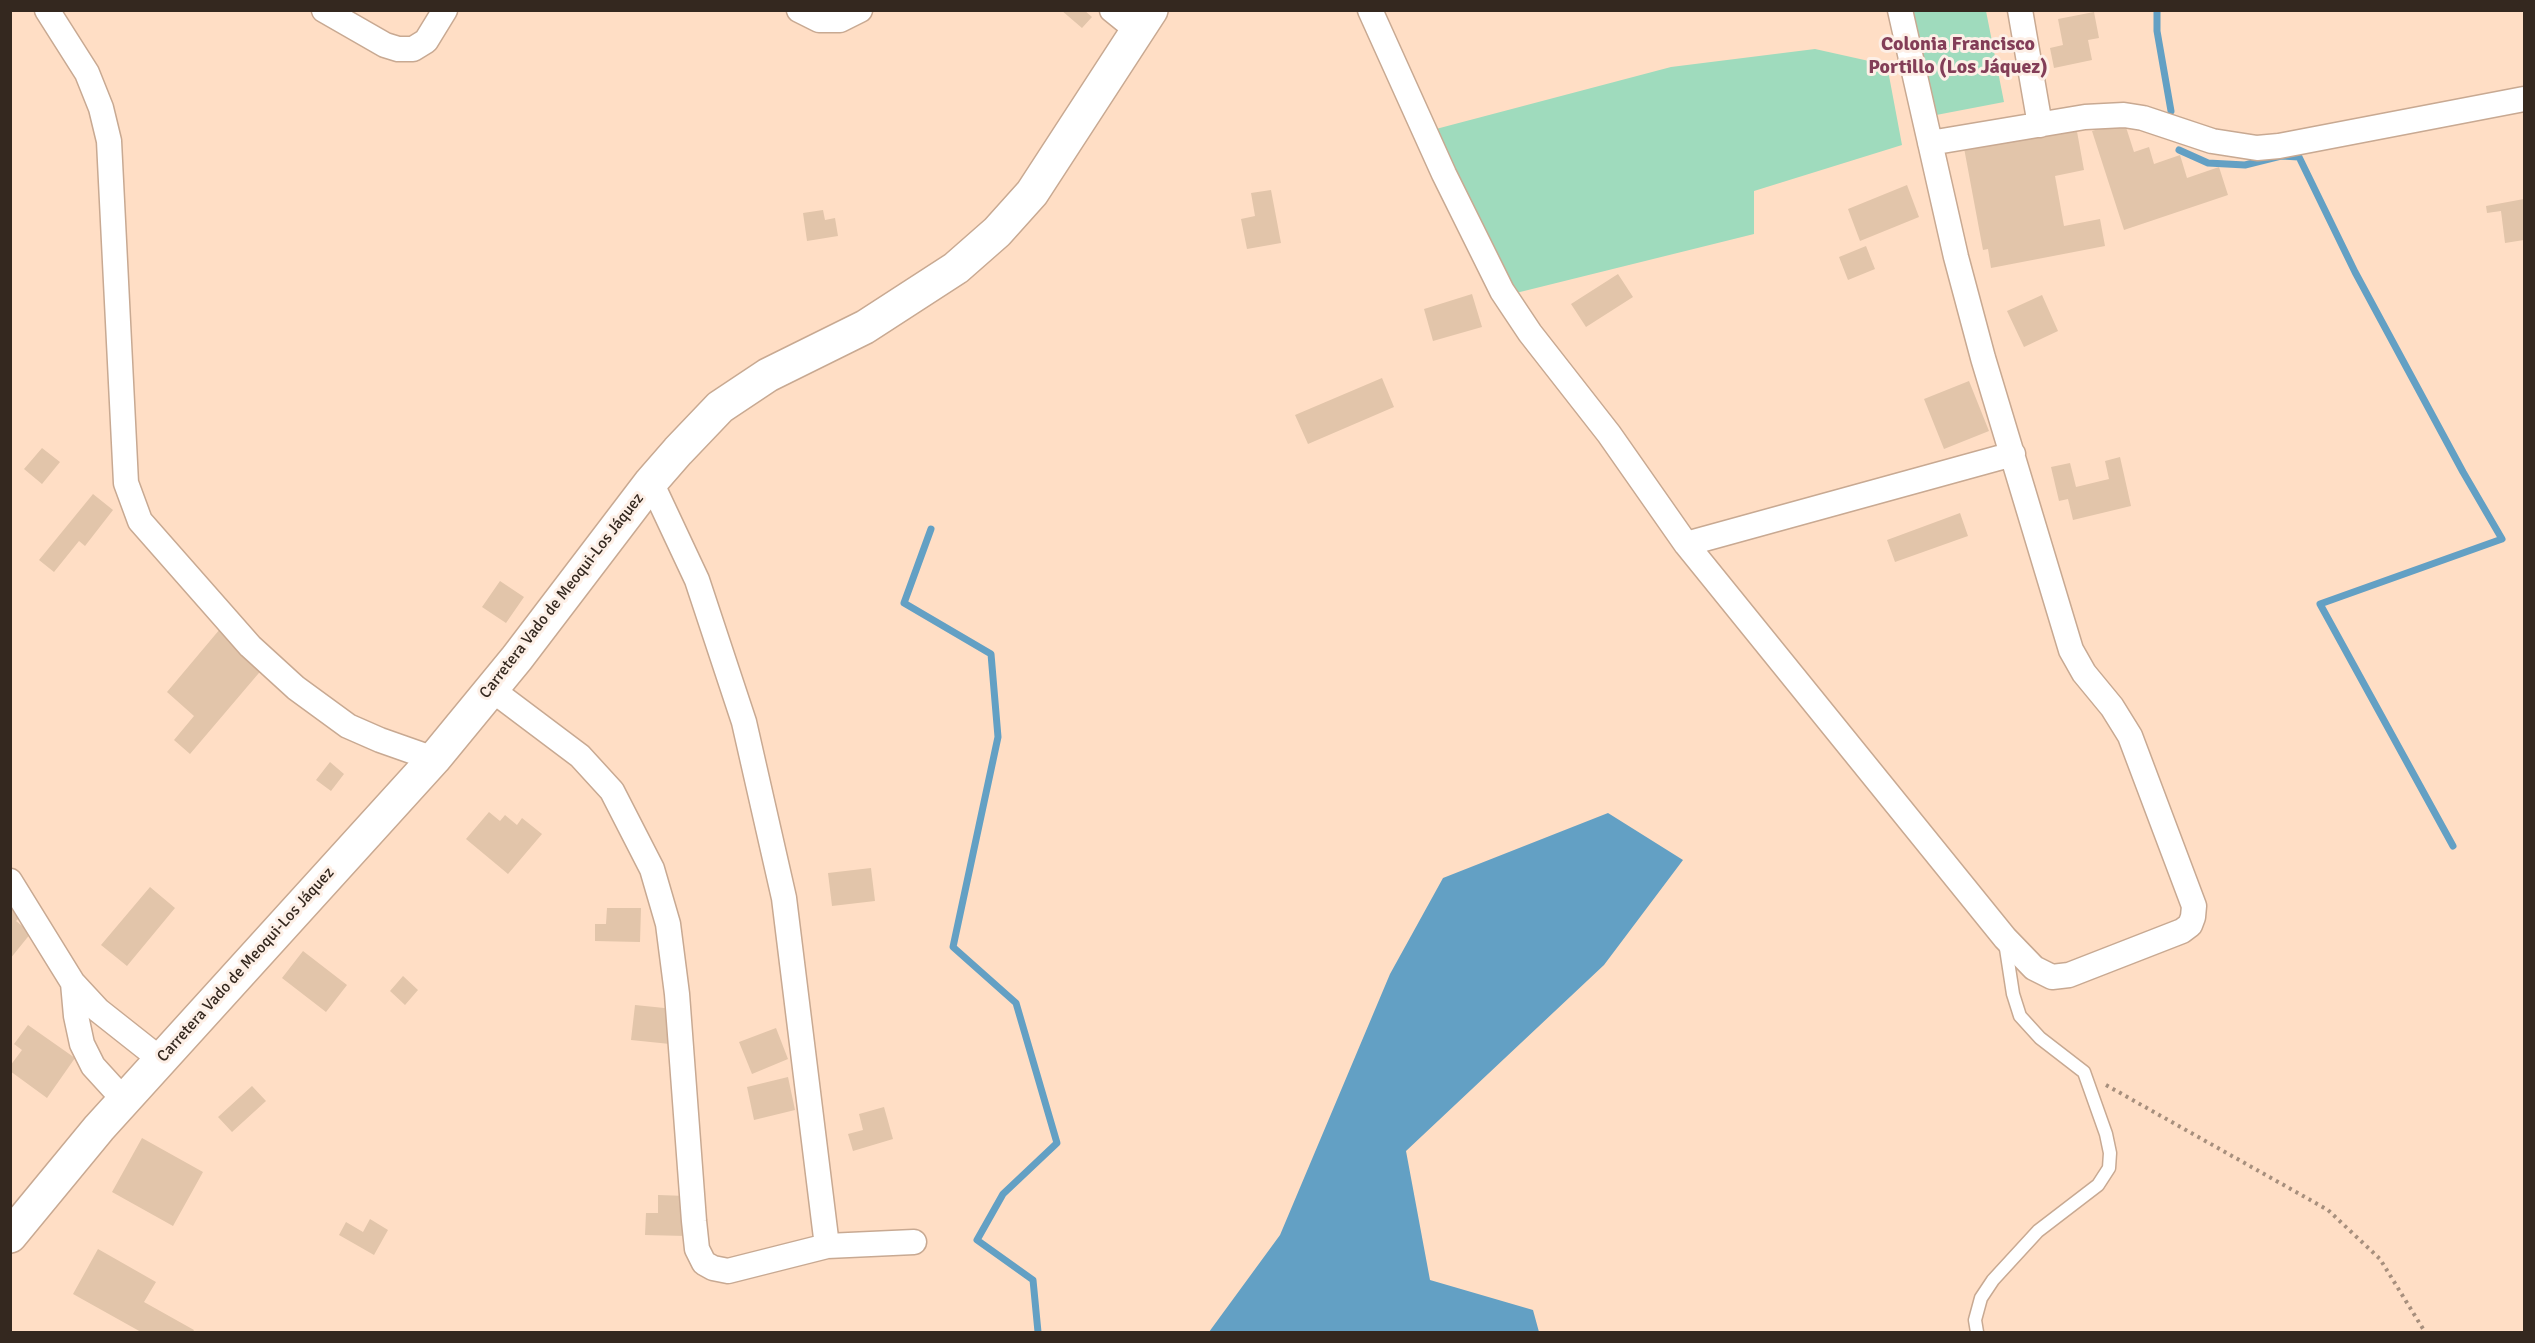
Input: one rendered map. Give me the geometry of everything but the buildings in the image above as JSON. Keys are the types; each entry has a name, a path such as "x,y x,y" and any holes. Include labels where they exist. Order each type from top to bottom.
{"street":[{"path":"47,10 87,73 109,141 126,483 140,521 250,646 296,688 348,726 434,759"},
{"path":"324,10 385,45 398,49 413,49 433,32 445,10"},
{"path":"799,10 819,20 840,20 860,10"},
{"path":"1112,10 1144,21"},
{"path":"1370,10 1444,174 1502,291 1530,333 1609,434 1686,543 2005,938 2034,968 2052,977 2068,975 2182,931 2193,917 2194,906 2130,736 2112,707 2084,673 2071,650 1983,358 1956,257 1900,10"},
{"path":"2020,10 2040,124"},
{"name":"Carretera Vado de Meoqui-Los Jáquez","path":"10,1236 160,1059 434,759 563,599 651,482 720,407 768,375 865,327 956,268 997,232 1032,193 1144,21"},
{"path":"1930,143 2085,117 2124,115 2143,118 2212,141 2257,148 2279,146 2524,99"},
{"path":"1686,543 2013,454"},
{"path":"651,482 697,580 744,722 784,898 827,1246"},
{"path":"491,688 580,756 612,791 652,869 668,924 676,994 695,1231 697,1249 704,1263 713,1268 728,1271 827,1246 914,1242"},
{"path":"10,881 73,983 98,1010 160,1059"},
{"path":"73,983 76,1016 82,1044 93,1066 124,1100"}],"lane":[{"path":"1977,1332 1975,1320 1981,1298 1993,1280 2038,1231 2098,1185 2109,1168 2110,1152 2106,1134 2084,1072 2040,1038 2019,1016 2013,994 2005,938"}],"path":[{"path":"2084,1072 2328,1210 2380,1259 2425,1332"}],"green space":[{"path":"1925,10 1986,11 2004,102 1931,116 1912,12"},
{"path":"1815,49 1887,65 1902,145 1754,191 1754,234 1516,293 1476,217 1436,129 1671,67"}],"water":[{"path":"1608,813 1683,860 1604,965 1406,1151 1430,1280 1533,1310 1539,1332 1209,1332 1280,1235 1390,974 1443,878"}],"waterway":[{"path":"2157,10 2157,31 2171,111"},
{"path":"2179,150 2208,163 2245,165 2281,156 2299,157 2355,272 2463,472 2502,539 2320,604 2453,846"},
{"path":"931,529 904,603 991,654 998,737 953,947 1016,1003 1057,1143 1003,1194 977,1240 1033,1280 1038,1332"}],"district":[{"name":"Colonia Francisco Portillo (Los Jáquez)","path":"1958,56"}]}
